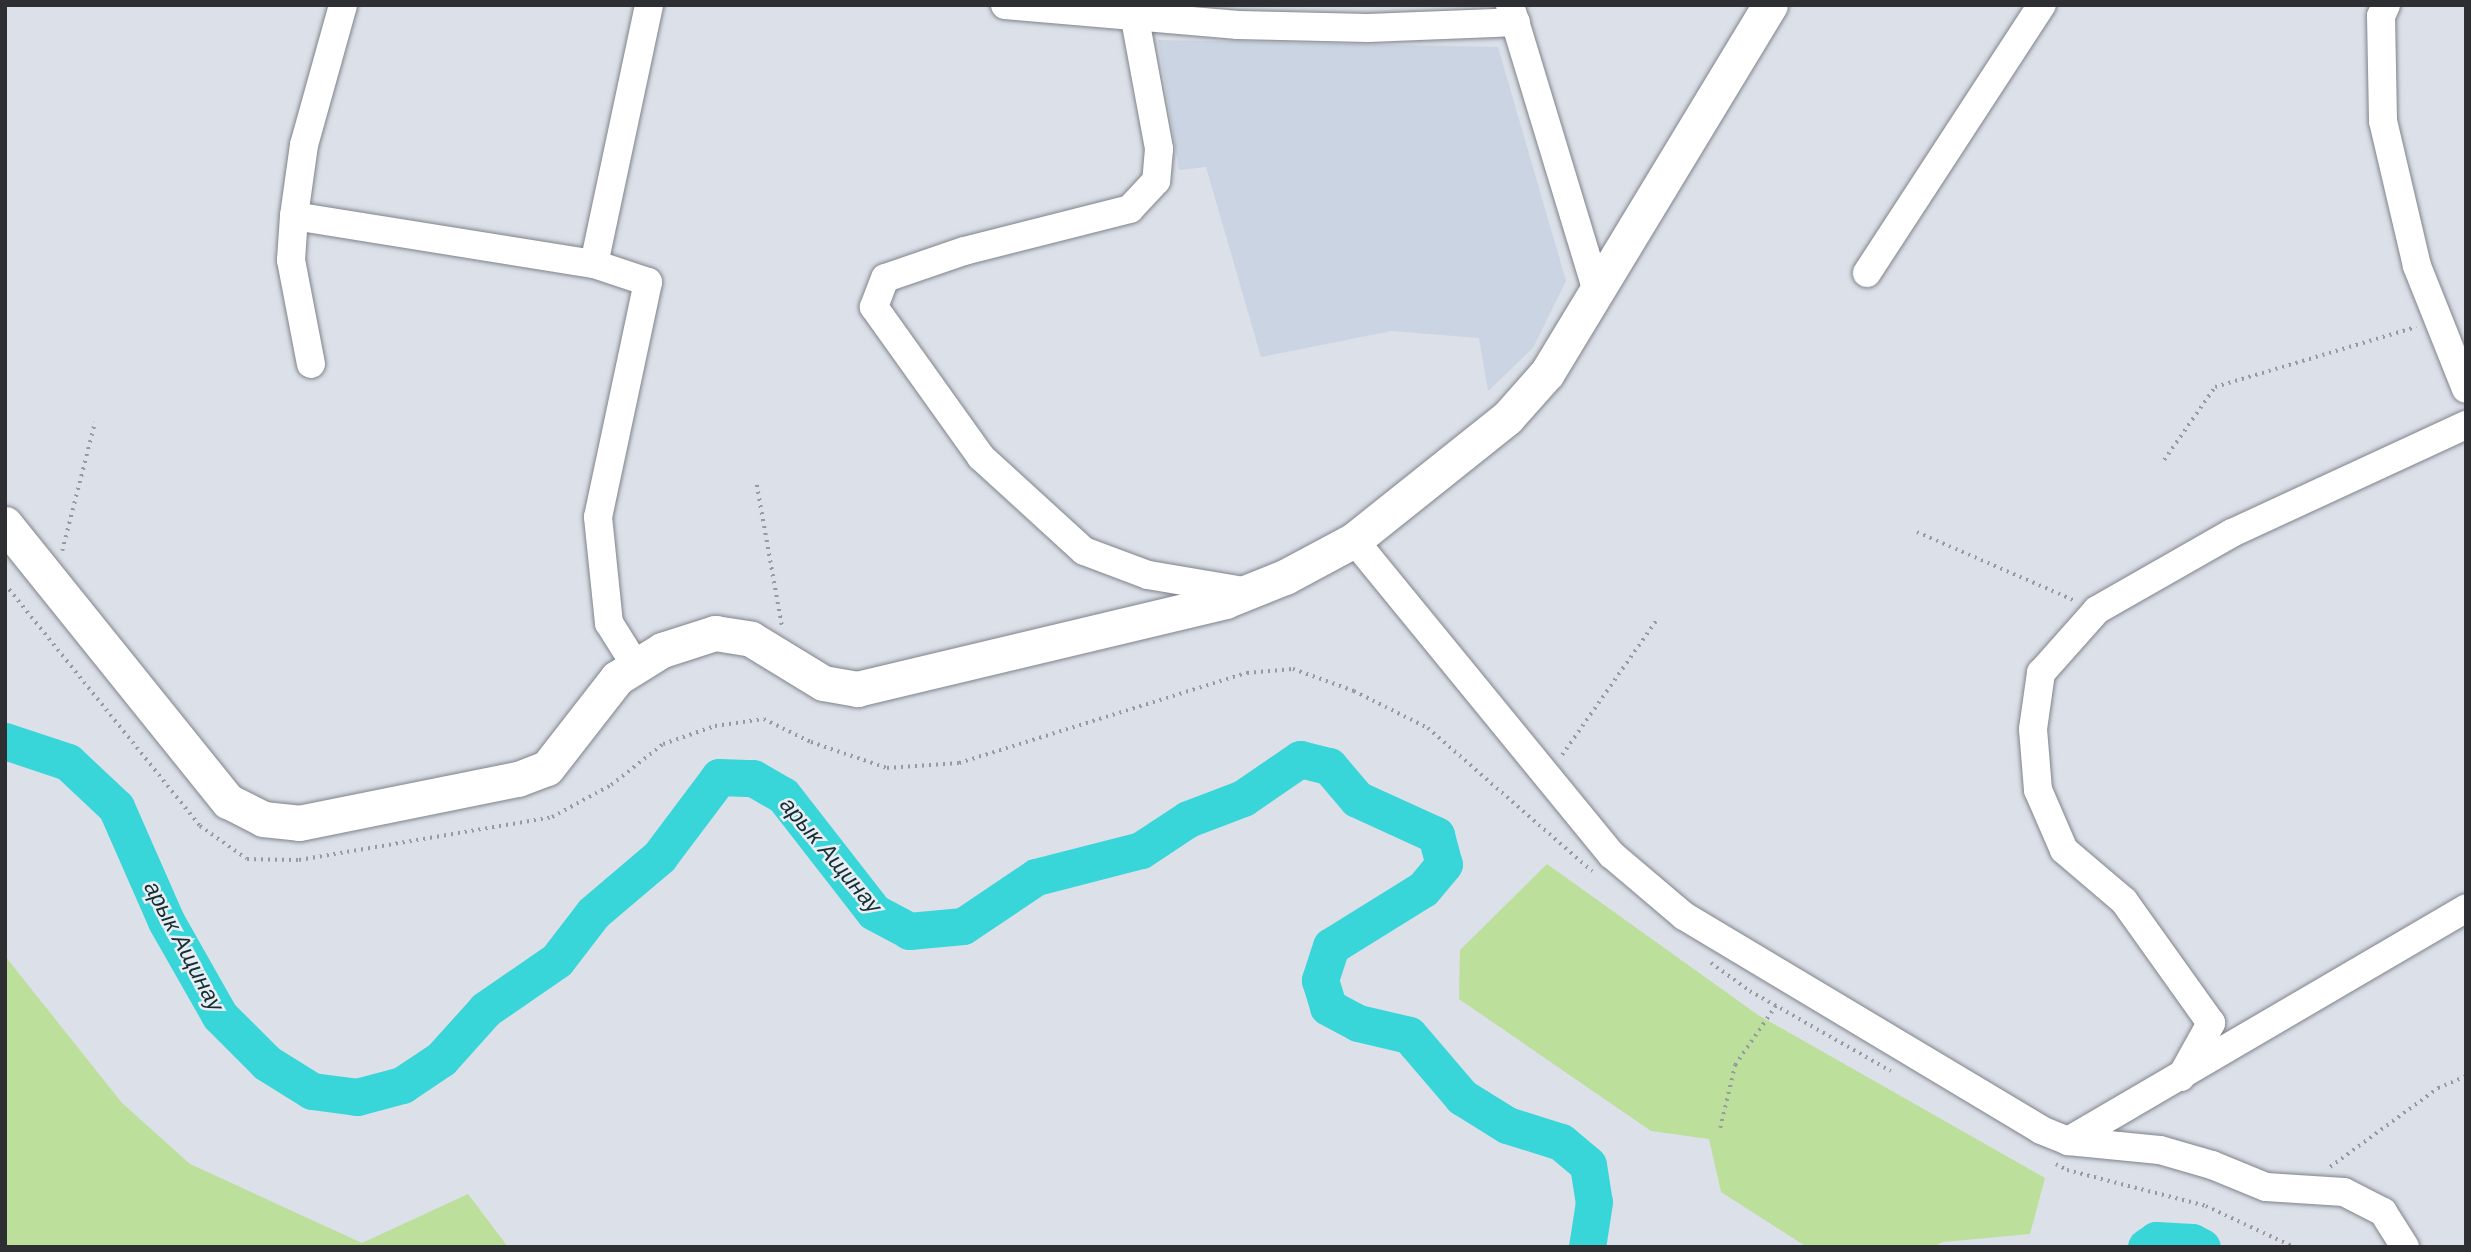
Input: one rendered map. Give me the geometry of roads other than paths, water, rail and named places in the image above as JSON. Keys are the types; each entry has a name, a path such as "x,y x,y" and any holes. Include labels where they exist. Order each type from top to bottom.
{"main road":[{"path":"5,524 228,801 263,819 299,823 518,779 547,768 617,678 662,650 715,633 751,639 823,683 857,689 1225,601 1285,577 1354,540 1507,418 1547,373 1770,5"}],"street":[{"path":"311,364 291,260 294,216 304,145 343,5"},
{"path":"594,264 649,5"},
{"path":"1005,5 1135,19 1368,28 1513,14 1597,291"},
{"path":"1867,273 2042,5"},
{"path":"2386,5 2381,16 2383,121 2417,266 2463,373"},
{"path":"1135,19 1159,149 1156,181 1130,209 964,251 885,278 874,307 981,457 1084,551 1148,575 1248,592"},
{"path":"294,216 594,264 648,282 598,517 609,623 636,666"},
{"path":"2181,1077 2211,1023 2124,901 2064,850 2038,790 2033,729 2041,673 2097,611 2232,533 2466,425"},
{"path":"1354,540 1612,855 1674,907 1790,981 2041,1130 2061,1152 2161,1150 2212,1165 2266,1187 2344,1192 2383,1212 2405,1247"},
{"path":"2061,1152 2181,1077 2466,908"}],"waterway":[{"name":"арык Ащинау","path":"5,741 68,762 116,807 166,921 220,1016 267,1063 312,1091 357,1097 402,1085 441,1059 486,1009 557,960 593,913 659,857 719,777 753,778 783,795 874,912 909,931 963,926 1036,877 1141,850 1188,819 1243,798 1300,759 1329,766 1357,799 1436,835 1444,864 1423,889 1331,946 1320,980 1328,1007 1358,1023 1409,1035 1462,1097 1507,1125 1561,1142 1588,1165 1594,1202 1587,1247"},
{"name":"арык Ащинау","path":"2146,1247 2156,1240 2192,1242 2202,1247"}]}
